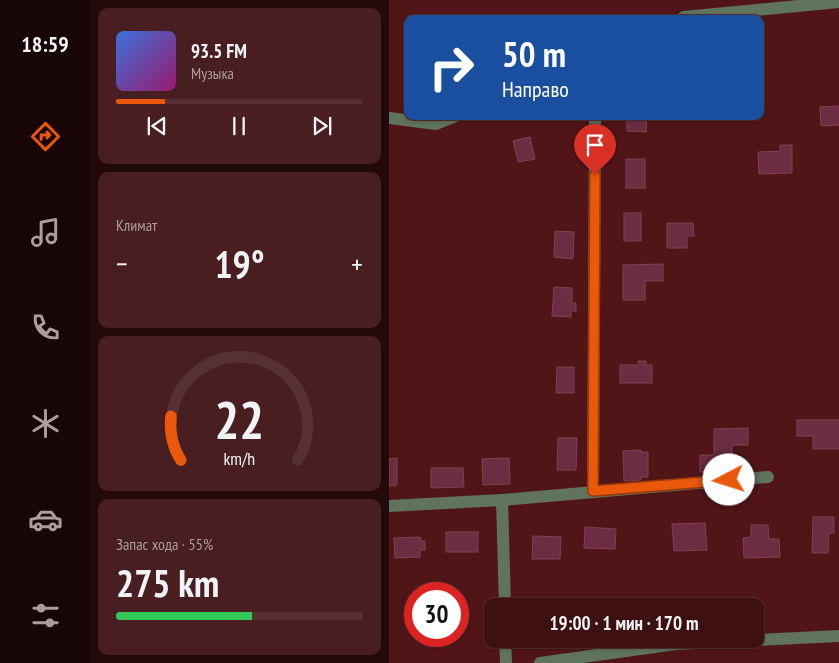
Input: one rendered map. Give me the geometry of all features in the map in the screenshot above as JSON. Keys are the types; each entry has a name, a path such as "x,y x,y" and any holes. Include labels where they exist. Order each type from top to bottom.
{"street":[{"path":"705,15 839,2"},
{"path":"389,118 404,120"},
{"path":"405,120 436,124 446,120"},
{"path":"593,491 595,120"},
{"path":"389,506 502,500 768,477"},
{"path":"502,500 505,598"},
{"path":"540,663 676,644 839,636"},
{"path":"505,648 506,663"}],"building":[{"path":"840,106 840,125 821,126 820,107"},
{"path":"627,120 647,120 646,132 627,131"},
{"path":"530,137 535,159 518,162 513,141"},
{"path":"780,145 792,145 792,173 759,174 758,152 780,151"},
{"path":"626,159 645,159 645,188 626,188"},
{"path":"624,213 641,213 641,241 624,241"},
{"path":"667,223 693,223 694,236 687,236 687,248 667,248"},
{"path":"555,231 574,232 573,259 554,257"},
{"path":"663,264 663,281 645,281 645,300 623,300 623,265"},
{"path":"554,287 572,288 572,303 576,303 576,311 571,311 571,317 552,316"},
{"path":"638,361 646,361 646,365 652,365 652,383 620,383 620,365 638,365"},
{"path":"557,367 574,367 574,393 556,393"},
{"path":"797,420 840,420 840,449 813,449 813,436 797,436"},
{"path":"748,428 748,445 732,445 732,471 700,472 700,455 714,455 714,429"},
{"path":"558,438 577,438 576,470 557,470"},
{"path":"641,450 641,452 648,452 648,477 641,477 641,480 624,481 623,451"},
{"path":"397,458 397,485 389,486 389,459"},
{"path":"509,458 510,484 483,485 482,459"},
{"path":"431,468 463,468 464,487 431,488"},
{"path":"813,517 834,517 834,533 829,533 828,553 812,553"},
{"path":"705,523 707,550 674,551 672,524"},
{"path":"751,525 768,525 769,539 779,539 780,557 744,558 743,538 751,537"},
{"path":"585,527 616,529 615,549 584,548"},
{"path":"446,532 478,532 478,552 446,552"},
{"path":"533,536 561,537 560,559 532,559"},
{"path":"420,537 421,541 425,541 425,550 420,550 420,557 395,558 394,538"}],"route":[{"path":"595,175 593,491 729,480"}]}
